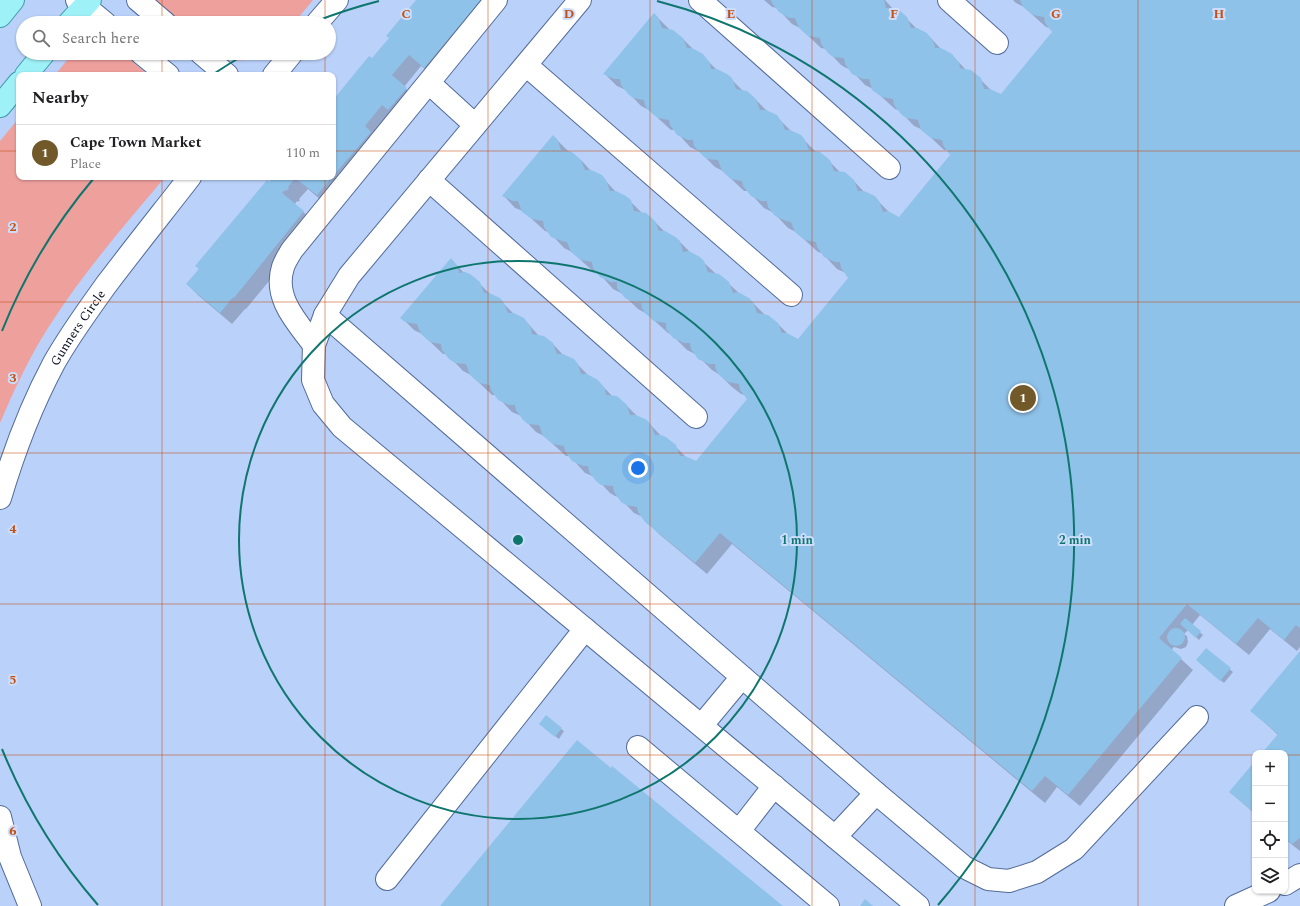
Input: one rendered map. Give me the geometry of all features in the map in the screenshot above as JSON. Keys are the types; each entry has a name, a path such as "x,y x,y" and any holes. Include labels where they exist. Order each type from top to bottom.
{"main road":[{"path":"0,16 13,0"},
{"path":"74,16 84,2"},
{"path":"28,72 38,60"},
{"path":"0,106 16,87"}],"street":[{"path":"138,0 157,16"},
{"path":"324,16 337,0"},
{"path":"314,345 292,315 283,298 280,280 283,266 292,250 496,0"},
{"path":"580,0 349,276 325,315 314,345 313,380 322,404 342,427 918,906"},
{"path":"700,0 889,168"},
{"path":"949,0 997,43"},
{"path":"84,2 98,16"},
{"path":"150,60 164,72"},
{"path":"209,60 223,72"},
{"path":"276,72 286,60"},
{"path":"526,65 791,295"},
{"path":"428,83 476,125"},
{"name":"Gunners Circle","path":"0,498 29,414 54,363 89,308 136,245 188,180"},
{"path":"429,180 696,417"},
{"path":"325,315 876,793 964,867 988,879 1009,881 1037,872 1074,849 1197,717"},
{"path":"387,879 585,628"},
{"path":"702,725 742,677"},
{"path":"638,746 828,906"},
{"path":"739,831 774,786"},
{"path":"835,837 876,793"},
{"path":"0,817 10,857 30,906"},
{"path":"1288,882 1300,875"},
{"path":"1236,906 1263,894"}],"shaded area":[{"path":"153,0 313,0 300,16 172,16"},
{"path":"67,60 131,60 145,72 57,72"},
{"path":"16,122 16,180 163,180 104,251 61,308 41,339 28,363 0,423 0,141"}],"building":[{"path":"416,0 481,0 424,68 409,55 392,75 407,88 388,110 382,105 365,126 371,132 336,173 336,96 369,56 372,58 389,38 386,36"},
{"path":"771,0 884,0 886,8 898,9 907,17 911,28 917,28 927,33 934,43 935,48 941,48 952,54 959,63 960,68 971,70 981,78 984,89 990,89 1001,94 1052,32 1045,23 1044,17 1033,15 1023,7 1020,0 1300,0 1300,628 1296,625 1284,640 1258,618 1236,644 1187,604 1159,638 1182,658 1068,795 1045,776 1032,791 720,533 695,563 645,522 638,512 637,507 626,505 621,502 614,492 613,486 601,485 589,472 588,466 583,466 572,461 565,451 564,446 553,444 543,436 539,425 528,424 523,420 516,410 515,405 509,405 498,400 491,390 490,385 479,383 470,375 466,364 455,363 449,359 442,350 441,344 430,342 421,334 417,324 405,322 400,318 451,258 458,267 459,273 465,272 470,274 480,282 484,293 489,293 500,298 508,313 514,313 524,318 531,328 532,334 544,336 553,343 557,354 563,354 574,359 578,364 581,374 587,374 598,380 605,389 606,395 617,396 627,405 630,415 636,415 647,420 655,435 666,437 676,445 680,456 685,456 696,461 747,399 740,390 739,384 728,382 719,375 715,364 709,364 698,359 691,349 690,343 684,343 673,338 666,329 666,323 654,321 645,313 641,303 635,303 625,298 617,288 617,282 611,282 600,277 593,268 592,262 581,260 571,252 567,242 551,237 544,227 543,221 532,219 522,212 518,201 513,201 502,196 553,135 557,139 561,150 572,152 581,160 585,170 591,170 602,175 606,180 610,191 616,191 626,196 631,200 634,211 646,213 655,221 659,231 665,231 680,241 683,252 689,251 700,257 704,261 708,272 719,274 729,282 733,293 738,292 749,298 753,302 757,313 768,315 778,323 782,333 787,333 798,339 848,278 841,268 840,262 835,262 824,257 817,247 816,242 805,240 795,232 791,222 775,216 768,207 767,201 761,201 751,196 743,186 742,181 731,179 722,171 718,160 707,159 702,155 694,146 693,140 688,140 677,135 670,125 669,120 658,118 648,110 644,100 633,98 628,94 621,85 620,79 614,79 603,74 654,13 658,17 662,28 673,30 683,38 687,48 692,48 703,54 710,63 711,69 717,69 732,78 736,89 747,91 756,99 760,110 766,110 777,115 785,130 790,130 801,135 809,150 820,152 830,160 834,171 845,172 854,180 858,191 864,191 875,196 879,201 883,212 888,211 899,217 950,155 943,145 942,140 931,138 921,130 918,120 906,118 901,114 894,105 893,99 882,97 872,90 869,79 863,79 852,74 845,64 844,58 833,57 821,44 820,38 808,36 799,28 795,18 789,18 779,12"},
{"path":"267,180 269,182 271,180 293,180 288,187 289,188 282,193 304,211 234,298 233,297 220,313 186,284 199,269 195,266"},
{"path":"298,180 330,180 317,195"},
{"path":"1185,618 1201,631 1196,638 1180,624"},
{"path":"1172,628 1180,628 1185,633 1183,644 1180,646 1172,646 1167,641 1167,633"},
{"path":"1206,648 1231,668 1220,681 1196,660"},
{"path":"1300,651 1300,838 1292,844 1288,841 1288,750 1265,750 1278,734 1250,711"},
{"path":"546,715 562,728 555,737 539,724"},
{"path":"577,740 611,768 612,766 783,906 440,906"},
{"path":"1252,765 1252,811 1229,792"},
{"path":"865,899 873,906 860,906"}],"place":[{"name":"Cape Town Market","path":"1023,398"}]}
